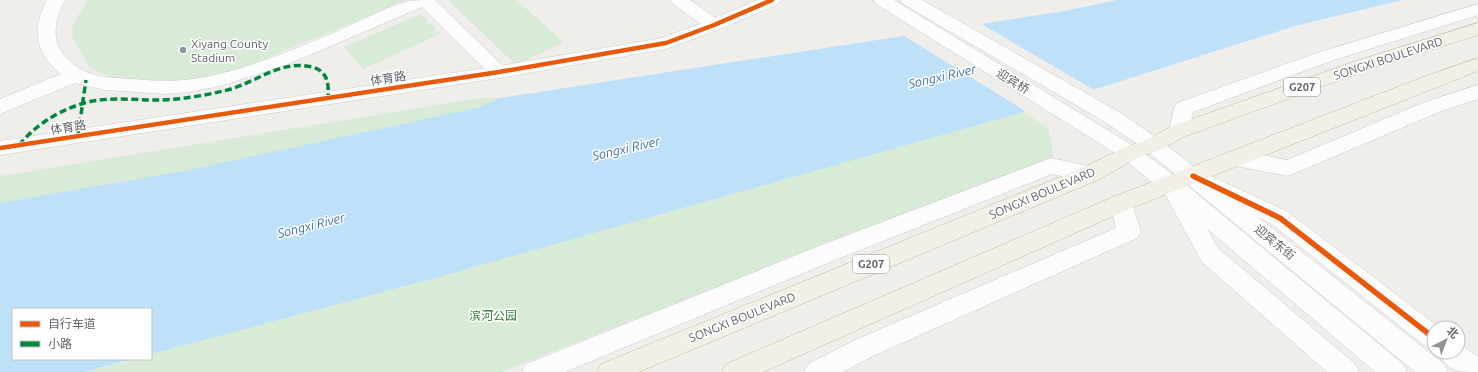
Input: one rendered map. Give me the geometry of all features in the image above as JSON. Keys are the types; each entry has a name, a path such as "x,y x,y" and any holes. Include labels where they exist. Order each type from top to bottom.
{"highway":[{"name":"SONGXI BOULEVARD","path":"610,372 1090,174 1130,153 1153,145 1179,131 1363,65 1478,29"},
{"path":"735,372 1121,203 1390,96 1478,64"}],"main road":[{"path":"56,0 48,11 45,27 47,42 55,57 65,69 74,76 101,84 188,86 263,67 424,0 498,72"},
{"path":"679,0 714,25"},
{"name":"体育路","path":"0,148 498,72 666,43 714,25 772,0"},
{"name":"迎宾桥","path":"882,0 1084,124"},
{"name":"迎宾桥","path":"909,0 1112,117"},
{"path":"1179,131 1184,108 1327,56 1478,9"},
{"path":"0,107 74,76"},
{"path":"1236,158 1288,168 1432,107 1478,92"},
{"name":"迎宾东街","path":"1112,117 1153,145 1182,180 1394,372"},
{"name":"迎宾东街","path":"1084,124 1130,153 1182,180 1435,372"},
{"path":"536,372 832,251 1051,166 1090,174"},
{"path":"1182,180 1280,218 1426,332"},
{"path":"1182,180 1210,255 1346,372"},
{"path":"817,372 864,348 1129,232 1121,203"},
{"path":"1461,360 1477,372"}],"green space":[{"name":"Xiyang County Stadium","path":"88,0 408,0 257,62 223,74 194,80 134,81 110,77 90,68 72,37 73,24"},
{"path":"448,0 516,0 564,42 516,65"},
{"path":"420,14 440,34 363,69 344,47"},
{"path":"486,97 506,99 481,111 0,213 0,176"},
{"name":"滨河公园","path":"1020,110 1048,128 1052,144 1053,159 819,247 501,372 86,372 129,360 152,360 152,354"}],"water":[{"name":"Songxi River","path":"1117,0 1402,0 1295,26 1023,112 435,278 152,354 152,308 12,308 12,360 128,360 84,372 0,372 0,203 189,170 481,107 500,98 1065,11"}],"pier":[{"path":"978,22 1096,91 1027,112 901,34"}],"marked path":[{"path":"19,145 32,131 54,115 90,101 110,99 149,100 192,97 236,88 268,73 289,66 300,65 313,67 322,71 327,78 329,87 328,98"},
{"path":"78,135 86,80"}],"cycle path":[{"path":"0,148 499,72 666,43 714,25 772,0"},
{"path":"1193,176 1280,218 1426,332"}],"place":[{"name":"Xiyang County Stadium","path":"183,50"}]}
